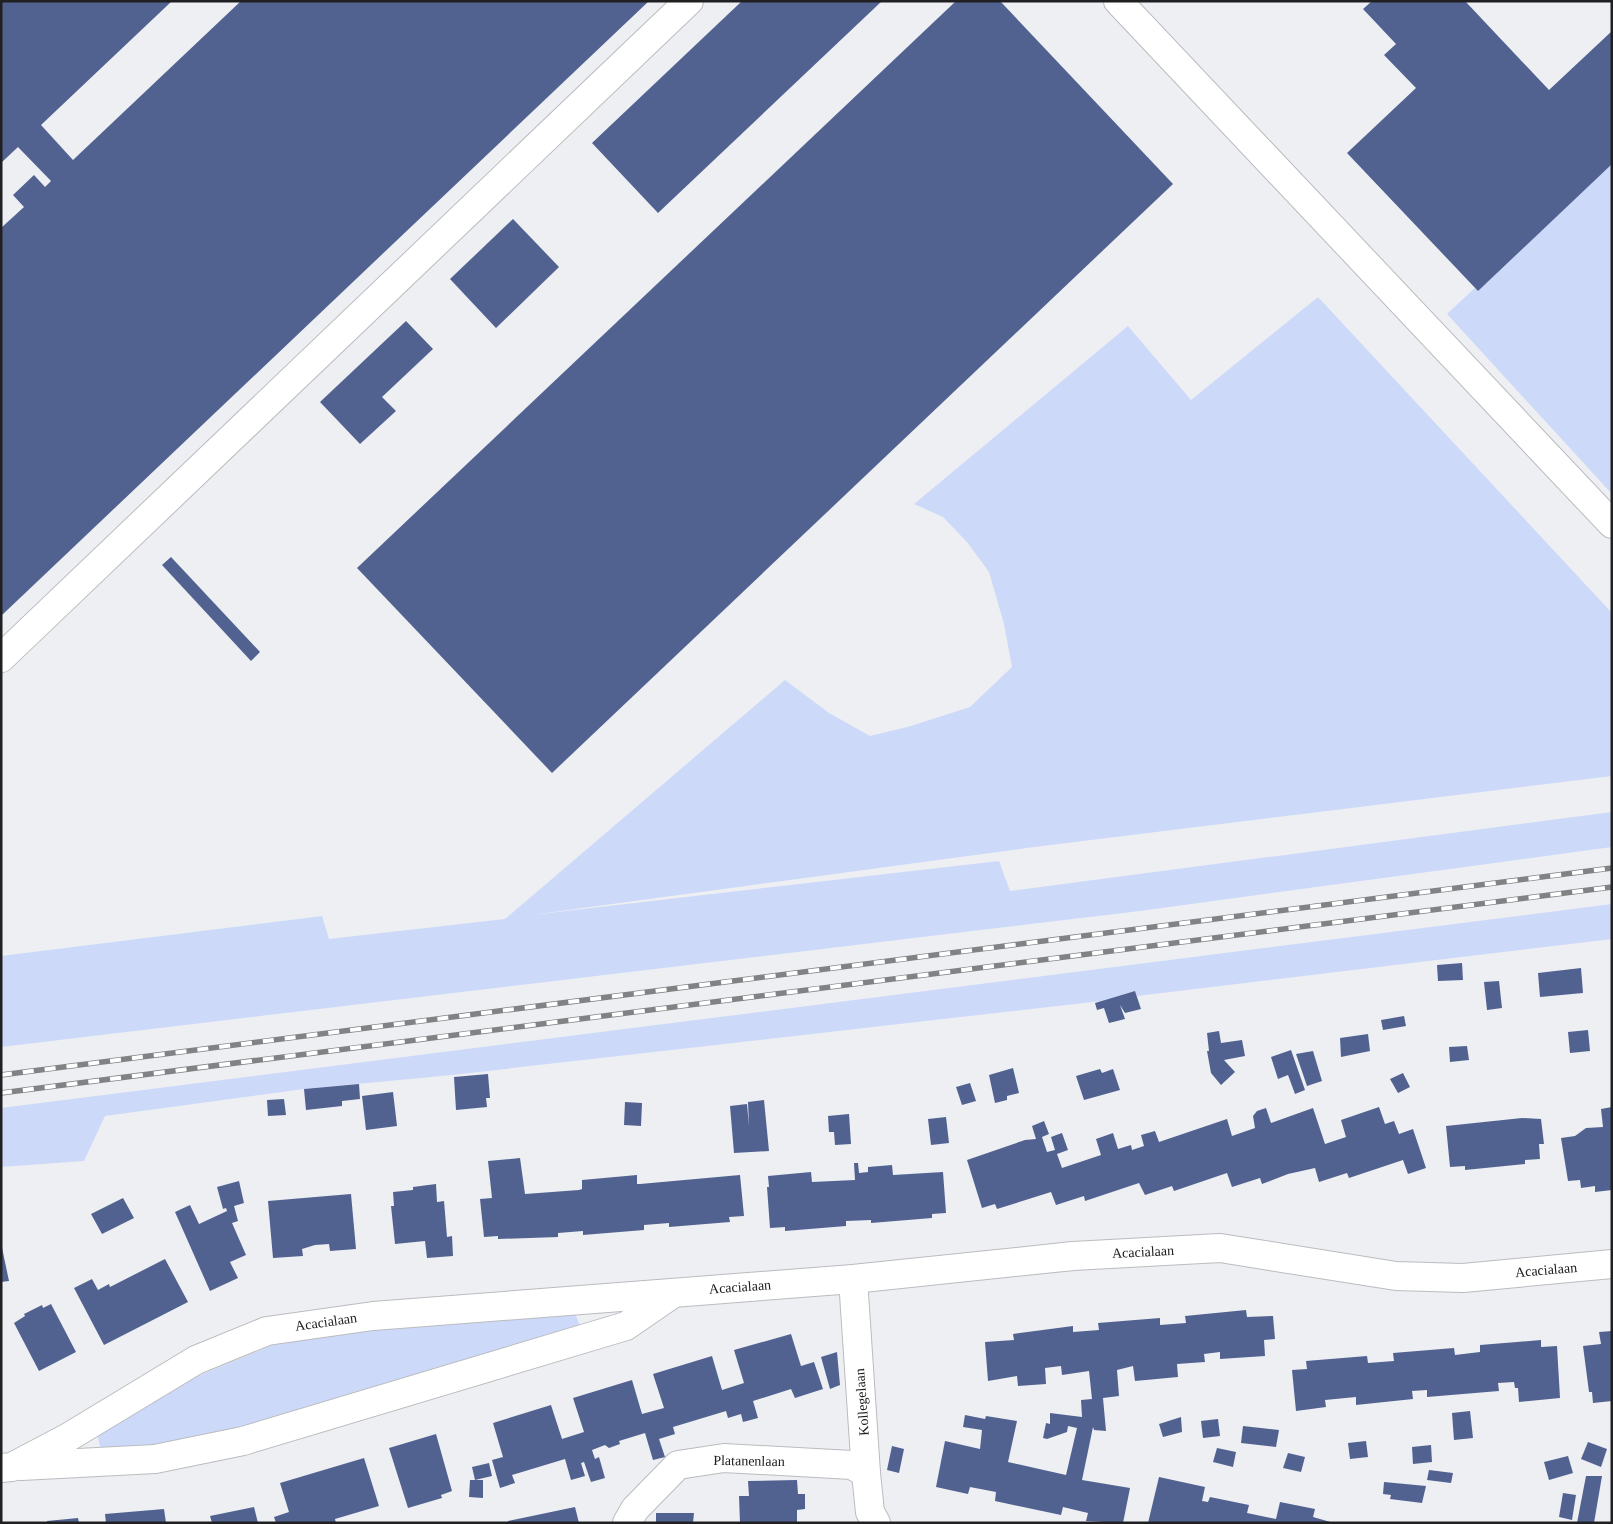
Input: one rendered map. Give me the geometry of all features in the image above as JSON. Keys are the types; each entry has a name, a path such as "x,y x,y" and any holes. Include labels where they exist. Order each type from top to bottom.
{"street":[{"path":"1,658 689,1"},
{"path":"1118,1 1612,524"},
{"name":"Acacialaan","path":"7,1467 67,1438 196,1360 267,1331 373,1316 853,1279 1073,1256 1220,1248 1396,1276 1463,1278 1612,1264"},
{"name":"Kollegelaan","path":"853,1279 866,1473 870,1512 876,1523"},
{"name":"Acacialaan","path":"7,1467 155,1459 243,1441 626,1326 674,1292"},
{"name":"Platanenlaan","path":"627,1523 635,1509 678,1465 724,1458 852,1465 866,1473"}],"shaded area":[{"path":"1612,160 1612,494 1447,314"},
{"path":"1318,297 1612,613 1612,776 1034,847 531,915 999,861 1010,891 1612,812 1612,847 1140,911 1,1047 1,956 322,916 329,939 505,919 785,680 829,713 870,736 911,726 970,707 1012,667 1004,624 989,572 967,542 943,517 914,504 1128,326 1191,400"},
{"path":"1612,904 1612,939 1137,996 1135,991 1101,1001 452,1075 304,1089 105,1116 84,1161 1,1167 1,1108"},
{"path":"552,1313 575,1313 580,1326 236,1434 132,1454 101,1450 97,1433 188,1380 273,1345 324,1335"}],"building":[{"path":"1,1 172,1 41,125 73,160 241,1 649,1 1,616 1,228 24,207 13,195 34,175 45,187 51,181 18,147 1,163"},
{"path":"742,1 882,1 658,213 592,143"},
{"path":"956,1 1000,1 1173,184 552,773 357,568"},
{"path":"1372,1 1465,1 1549,90 1612,31 1612,164 1478,291 1347,153 1416,88 1384,55 1396,44 1363,9"},
{"path":"513,219 559,267 496,328 450,279"},
{"path":"406,321 433,349 382,397 396,411 360,444 320,402"},
{"path":"171,557 260,652 251,661 162,565"},
{"path":"1462,963 1463,980 1438,981 1437,965"},
{"path":"1581,968 1583,993 1540,997 1538,973"},
{"path":"1499,981 1502,1008 1487,1010 1484,982"},
{"path":"1135,991 1141,1009 1125,1013 1120,1005 1125,1019 1109,1023 1104,1008 1097,1010 1095,1003"},
{"path":"1404,1016 1406,1026 1383,1030 1381,1020"},
{"path":"1588,1030 1590,1051 1570,1053 1568,1032"},
{"path":"1219,1031 1221,1043 1242,1040 1245,1056 1224,1060 1235,1072 1221,1085 1211,1073 1207,1051 1209,1051 1207,1033"},
{"path":"1368,1034 1370,1051 1341,1057 1340,1038"},
{"path":"1467,1046 1469,1060 1450,1062 1449,1047"},
{"path":"1291,1050 1305,1090 1295,1094 1288,1075 1278,1079 1271,1057"},
{"path":"1313,1051 1322,1081 1307,1086 1296,1054"},
{"path":"1013,1068 1019,1093 1007,1096 1007,1100 995,1103 989,1075"},
{"path":"1100,1069 1102,1073 1113,1069 1120,1090 1084,1100 1076,1076"},
{"path":"1403,1073 1410,1087 1398,1093 1390,1079"},
{"path":"488,1074 490,1098 486,1098 487,1107 456,1110 454,1077"},
{"path":"970,1083 976,1101 962,1105 956,1087"},
{"path":"359,1084 360,1099 342,1101 342,1106 306,1110 304,1089"},
{"path":"393,1092 397,1126 366,1130 362,1096"},
{"path":"284,1099 286,1115 268,1116 267,1100"},
{"path":"764,1100 769,1151 734,1153 730,1106 747,1104 749,1126 748,1102"},
{"path":"625,1102 642,1103 641,1126 624,1125"},
{"path":"1379,1107 1385,1124 1394,1121 1399,1134 1413,1129 1426,1168 1408,1174 1403,1160 1349,1178 1347,1173 1319,1182 1315,1168 1288,1174 1262,1184 1260,1178 1232,1187 1227,1173 1174,1191 1172,1186 1145,1195 1139,1183 1085,1201 1084,1196 1056,1205 1051,1192 997,1209 995,1204 982,1208 967,1160 1025,1140 1036,1139 1032,1126 1044,1121 1049,1134 1042,1137 1047,1152 1055,1150 1051,1137 1062,1133 1068,1150 1057,1154 1062,1168 1101,1155 1096,1139 1113,1133 1118,1149 1131,1145 1132,1150 1144,1146 1141,1135 1155,1131 1159,1142 1227,1119 1232,1136 1255,1128 1253,1116 1257,1111 1266,1108 1271,1123 1313,1108 1325,1144 1346,1137 1341,1120"},
{"path":"1612,1107 1612,1190 1595,1192 1595,1186 1581,1188 1580,1180 1568,1181 1561,1138 1575,1136 1586,1128 1603,1127 1601,1109"},
{"path":"849,1114 851,1144 835,1145 834,1132 829,1132 828,1116"},
{"path":"946,1117 949,1143 931,1145 928,1119"},
{"path":"1522,1118 1541,1119 1544,1144 1539,1144 1540,1159 1525,1160 1525,1164 1465,1170 1465,1166 1450,1167 1446,1126"},
{"path":"520,1158 525,1194 579,1190 582,1189 582,1180 637,1175 637,1184 640,1184 740,1175 744,1216 729,1217 730,1222 669,1227 669,1223 644,1225 644,1230 583,1235 583,1231 558,1233 558,1237 498,1239 498,1236 484,1237 480,1199 492,1198 488,1161"},
{"path":"854,1163 858,1163 859,1173 868,1172 868,1167 892,1165 893,1175 943,1172 946,1213 932,1214 932,1218 871,1223 871,1220 846,1221 846,1226 785,1231 785,1227 770,1228 768,1176 811,1172 812,1182 855,1180"},
{"path":"239,1181 244,1203 234,1206 238,1221 232,1223 246,1255 230,1262 238,1278 210,1291 175,1212 190,1205 199,1224 227,1211 226,1208 223,1209 217,1187"},
{"path":"436,1184 437,1202 444,1201 447,1237 452,1236 453,1256 427,1258 425,1241 395,1244 391,1206 394,1206 393,1192 413,1190 413,1187"},
{"path":"351,1194 356,1249 330,1251 329,1244 315,1245 302,1249 303,1256 273,1258 268,1201"},
{"path":"123,1198 134,1218 102,1234 91,1214"},
{"path":"1,1243 9,1281 1,1282"},
{"path":"165,1259 188,1302 104,1345 74,1288 92,1279 98,1290 109,1284 110,1287"},
{"path":"51,1304 76,1352 39,1371 14,1323 25,1316 24,1314 42,1305 43,1308"},
{"path":"1246,1310 1247,1317 1273,1316 1275,1339 1264,1340 1265,1356 1220,1359 1220,1352 1204,1354 1205,1362 1177,1364 1178,1377 1135,1381 1133,1366 1117,1370 1119,1396 1103,1398 1106,1431 1094,1430 1093,1427 1082,1480 1130,1488 1123,1523 1086,1521 1088,1513 1063,1507 1061,1515 995,1501 996,1492 970,1487 968,1494 936,1487 945,1441 980,1449 982,1430 963,1427 965,1415 985,1419 986,1416 1017,1421 1008,1462 1066,1475 1077,1428 1068,1426 1067,1432 1047,1439 1043,1438 1046,1423 1050,1424 1050,1413 1082,1417 1081,1400 1092,1399 1089,1371 1062,1375 1061,1366 1045,1368 1046,1384 1018,1386 1017,1376 988,1381 985,1342 1014,1340 1013,1334 1073,1326 1073,1332 1099,1330 1098,1323 1160,1318 1160,1325 1186,1323 1185,1316"},
{"path":"1612,1331 1612,1401 1593,1403 1592,1392 1589,1392 1583,1346 1601,1344 1599,1332"},
{"path":"791,1334 801,1366 814,1362 823,1389 795,1398 791,1389 753,1401 758,1418 743,1422 741,1414 728,1418 726,1411 673,1427 675,1434 659,1439 665,1457 653,1460 645,1433 619,1441 620,1444 609,1448 605,1445 592,1450 595,1459 599,1457 605,1478 591,1482 584,1462 581,1463 585,1476 571,1480 565,1459 512,1475 515,1483 500,1488 492,1460 503,1457 493,1423 551,1405 562,1439 584,1432 573,1398 632,1380 642,1414 664,1408 653,1374 712,1356 722,1390 744,1383 734,1350"},
{"path":"1541,1340 1541,1347 1557,1346 1560,1398 1519,1402 1518,1388 1515,1388 1514,1382 1498,1383 1499,1391 1427,1397 1427,1390 1412,1391 1413,1399 1356,1405 1356,1397 1325,1400 1326,1407 1296,1411 1292,1370 1307,1369 1306,1361 1367,1356 1368,1363 1394,1361 1393,1353 1454,1348 1455,1355 1480,1352 1480,1345"},
{"path":"837,1352 840,1385 830,1389 821,1357"},
{"path":"1470,1411 1473,1438 1454,1440 1452,1413"},
{"path":"1181,1417 1182,1432 1163,1437 1159,1424"},
{"path":"1218,1419 1220,1436 1203,1438 1201,1421"},
{"path":"1243,1426 1279,1430 1276,1447 1241,1443"},
{"path":"436,1434 452,1491 441,1495 442,1498 408,1508 389,1448"},
{"path":"1366,1441 1368,1457 1350,1459 1348,1443"},
{"path":"1588,1442 1607,1449 1601,1467 1581,1459"},
{"path":"1431,1445 1432,1462 1413,1464 1412,1447"},
{"path":"892,1446 904,1449 899,1473 887,1470"},
{"path":"1217,1448 1236,1452 1233,1467 1213,1462"},
{"path":"1288,1453 1305,1457 1301,1472 1283,1468"},
{"path":"1568,1456 1573,1473 1549,1480 1544,1462"},
{"path":"364,1458 379,1506 335,1519 336,1523 276,1523 274,1517 289,1512 280,1483"},
{"path":"489,1463 492,1476 475,1480 472,1467"},
{"path":"1429,1470 1453,1473 1451,1483 1427,1480"},
{"path":"1586,1476 1602,1476 1594,1523 1577,1523"},
{"path":"1159,1477 1205,1487 1202,1501 1208,1502 1210,1497 1249,1505 1247,1513 1276,1519 1280,1502 1315,1509 1313,1517 1334,1523 1148,1523"},
{"path":"470,1480 483,1480 483,1498 469,1497"},
{"path":"797,1480 798,1494 805,1494 805,1509 797,1510 797,1523 740,1523 739,1496 749,1496 748,1481"},
{"path":"1384,1482 1426,1486 1422,1503 1390,1499 1391,1495 1383,1494"},
{"path":"1563,1493 1576,1495 1572,1520 1559,1517"},
{"path":"254,1507 258,1523 212,1523 210,1516"},
{"path":"575,1507 579,1523 508,1523 508,1521"},
{"path":"164,1509 166,1523 106,1523 105,1514"},
{"path":"656,1513 694,1513 693,1523 656,1523"},
{"path":"78,1518 79,1523 47,1523 47,1521"}],"railway":[{"path":"1,1075 1612,868"},
{"path":"1,1093 1612,887"}]}
